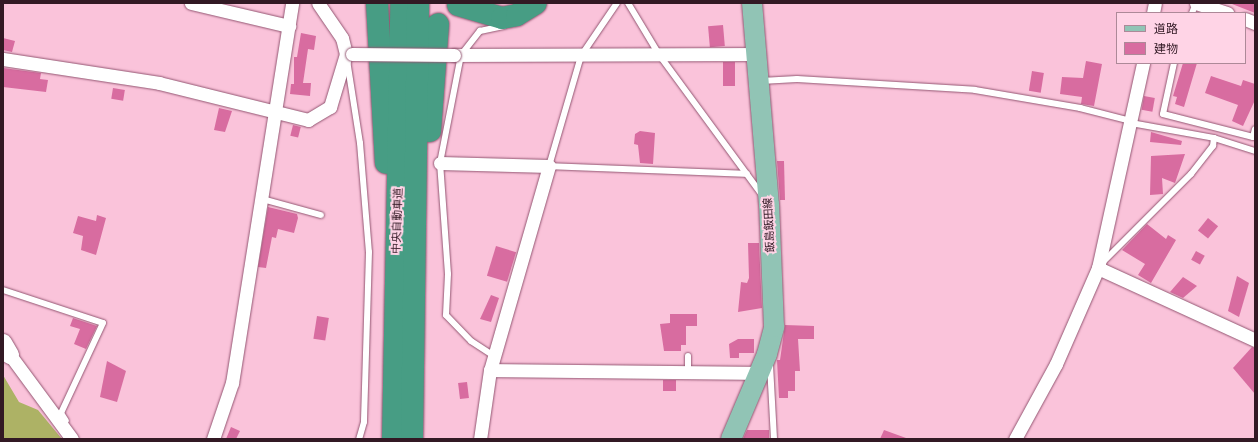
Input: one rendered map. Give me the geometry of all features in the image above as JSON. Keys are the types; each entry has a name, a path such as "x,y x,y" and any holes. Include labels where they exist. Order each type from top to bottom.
{"highway":[{"path":"377,3 394,324"},
{"name":"中央自動車道","path":"393,439 401,3"},
{"name":"中央自動車道","path":"412,439 418,3"},
{"path":"481,3 498,9 520,3"},
{"path":"458,5 502,18 517,15 536,3"},
{"path":"414,305 438,24"}],"main road":[{"name":"飯島飯田線","path":"731,439 768,354 774,327 769,205 760,81 752,3"}],"street":[{"path":"192,3 289,26"},
{"path":"213,439 232,383 292,3"},
{"path":"3,59 152,82 276,112 300,120 324,114 335,98 349,54 342,38 318,3"},
{"path":"1196,3 1209,5 1225,12"},
{"path":"349,54 581,56 757,54"},
{"path":"1015,439 1056,364 1098,268 1143,64"},
{"path":"440,163 549,166 490,370 480,439"},
{"path":"1098,268 1255,340"},
{"path":"7,349 72,439"},
{"path":"490,370 688,370 760,372"}],"lane":[{"path":"494,356 471,341 446,315 448,274 440,163 457,55 480,31 517,23 532,16 546,3"},
{"path":"617,3 581,56 549,166 747,174"},
{"path":"628,3 660,56 769,205"},
{"path":"349,54 360,143 369,252 364,422 359,439"},
{"path":"1174,64 1163,114 1253,137 1255,129"},
{"path":"760,81 797,79 975,90 1080,108 1131,122 1214,138 1255,151"},
{"path":"1098,268 1191,174 1214,146 1214,138"},
{"path":"262,199 321,215"},
{"path":"3,290 103,323 61,413 77,439"},
{"path":"768,354 774,439"},
{"path":"688,356 688,370"}],"green space":[{"path":"3,375 19,402 38,410 62,439 3,439"}],"building":[{"path":"1255,3 1255,13 1232,4"},
{"path":"723,25 725,46 710,47 708,26"},
{"path":"301,33 316,36 314,50 308,49 303,83 311,83 310,96 290,94 291,84 294,84 294,57 297,57"},
{"path":"3,38 15,41 12,52 3,50"},
{"path":"1086,61 1102,64 1094,106 1081,104 1082,97 1060,94 1062,77 1083,78"},
{"path":"723,62 735,62 735,86 723,86"},
{"path":"1183,64 1197,64 1184,107 1175,104 1177,97 1173,96"},
{"path":"3,68 41,73 40,79 48,80 46,92 3,87"},
{"path":"1032,71 1044,73 1041,93 1029,91"},
{"path":"1211,76 1241,86 1243,80 1255,84 1255,100 1243,126 1232,121 1238,105 1205,93"},
{"path":"113,88 125,90 123,101 111,99"},
{"path":"1144,96 1155,98 1152,112 1142,110"},
{"path":"219,108 232,111 225,132 214,130"},
{"path":"293,125 301,127 298,138 290,136"},
{"path":"640,131 655,133 653,164 640,163 638,145 634,144 635,134"},
{"path":"1151,132 1182,141 1181,145 1150,142"},
{"path":"1185,154 1175,183 1162,178 1163,194 1150,195 1151,156"},
{"path":"777,161 784,161 785,200 780,200"},
{"path":"268,207 297,214 298,218 294,233 278,229 276,238 272,237 266,268 258,267"},
{"path":"97,215 106,218 96,255 81,250 83,236 73,233 78,216 96,221"},
{"path":"1208,218 1218,226 1208,239 1198,230"},
{"path":"1147,224 1166,239 1168,235 1176,240 1151,283 1138,275 1145,264 1122,250"},
{"path":"748,243 759,243 762,308 738,312 741,282 747,283 749,278"},
{"path":"496,246 516,252 507,282 487,276"},
{"path":"1196,251 1205,256 1200,265 1191,260"},
{"path":"1237,276 1249,283 1239,317 1228,311"},
{"path":"1183,277 1197,286 1183,298 1170,292"},
{"path":"491,295 499,298 491,322 480,319"},
{"path":"670,314 697,314 697,326 686,326 686,345 681,345 681,351 664,351 660,324 670,323"},
{"path":"317,316 329,318 325,341 313,339"},
{"path":"73,318 97,326 86,349 74,344 80,329 70,326"},
{"path":"785,325 814,326 814,339 798,339 800,371 795,371 795,391 788,391 788,398 779,398 777,360 780,360"},
{"path":"738,339 754,339 754,353 739,353 739,358 730,358 729,344"},
{"path":"1252,347 1255,348 1255,394 1233,368"},
{"path":"107,361 126,371 117,402 100,397"},
{"path":"663,380 676,380 676,391 663,391"},
{"path":"467,382 469,398 460,399 458,383"},
{"path":"231,427 240,431 236,439 226,439"},
{"path":"747,430 769,430 769,438 743,439"},
{"path":"884,430 906,438 906,439 880,439"}]}
